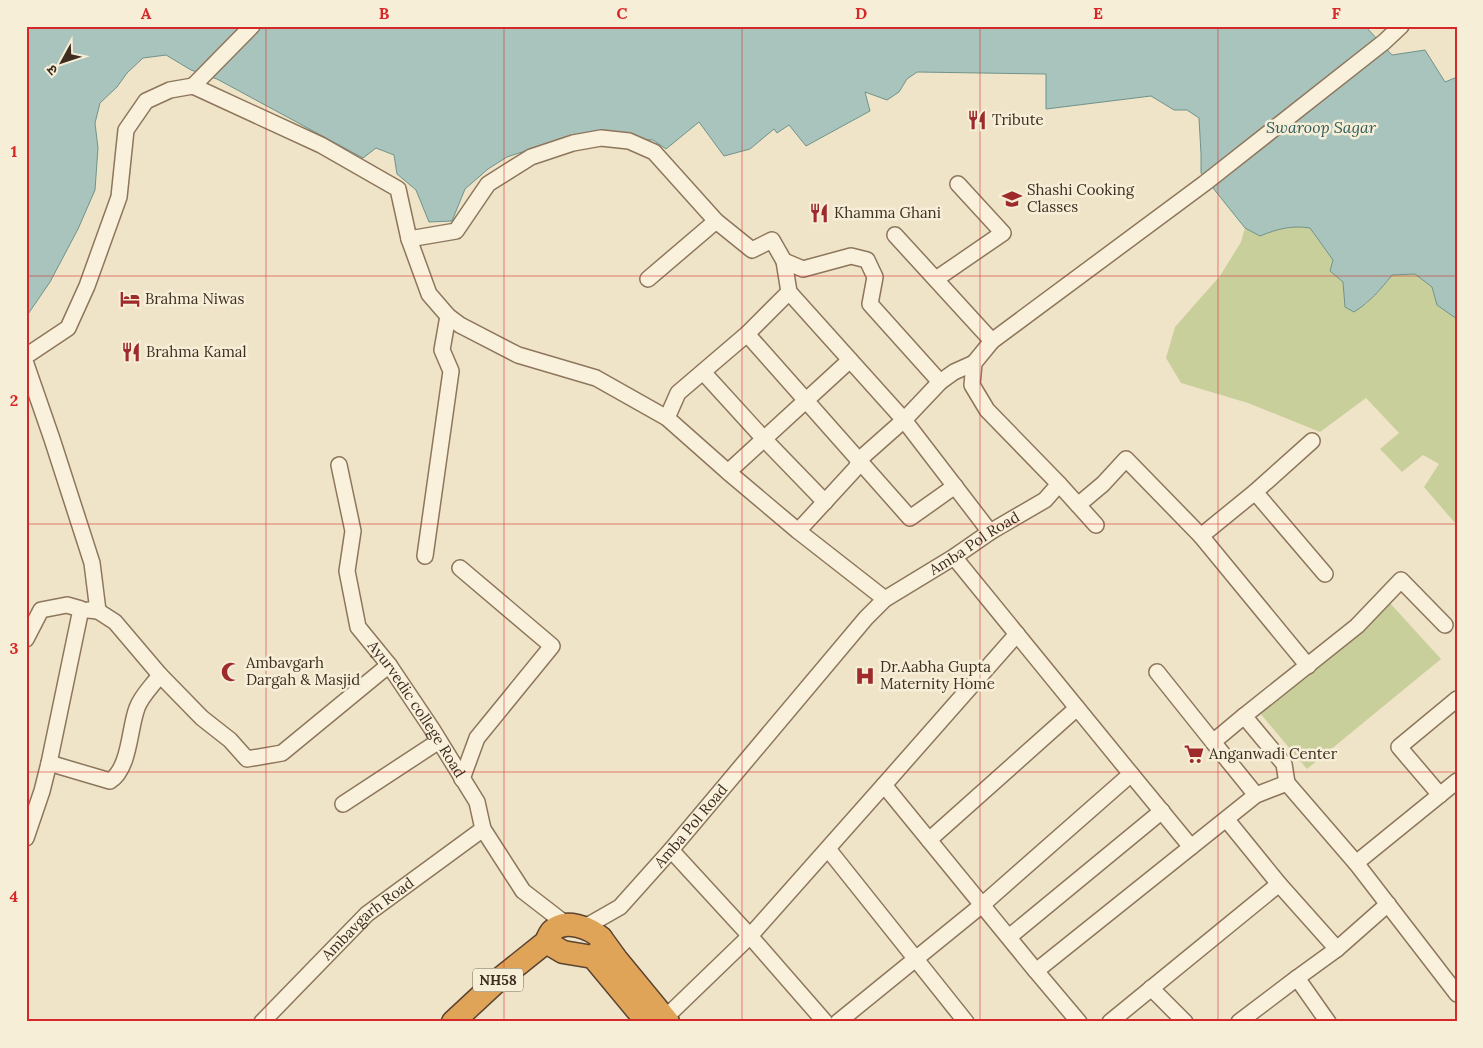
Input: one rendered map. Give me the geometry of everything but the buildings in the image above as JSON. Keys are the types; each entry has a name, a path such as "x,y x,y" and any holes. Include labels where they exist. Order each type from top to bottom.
{"highway":[{"name":"NH58","path":"463,1018 496,982 546,942 553,930 586,937"},
{"path":"546,942 563,952 586,937 660,1020"}],"street":[{"path":"193,86 252,26"},
{"path":"798,531 856,468 860,459 904,420 940,382 954,372 974,364 992,342 1205,183 1384,42 1401,26"},
{"path":"26,356 68,328 87,286 119,197 126,130 146,101 170,90 193,86 321,145 398,189 409,239 430,294 448,316 460,325 518,355 596,378 667,418 798,531 885,599"},
{"path":"409,239 456,231 488,184 531,157 572,143 601,138 629,141 654,152 716,221 752,250 772,240 784,261 790,292 904,420 990,532"},
{"path":"936,279 1003,233 958,184"},
{"path":"648,279 716,221"},
{"path":"895,235 992,342"},
{"path":"784,261 803,269 851,256 867,260 875,277 870,304 940,382"},
{"path":"667,418 678,393 747,334 790,292"},
{"path":"425,556 451,372 442,350 448,316"},
{"path":"747,334 860,459 910,518 955,486"},
{"path":"728,472 850,360"},
{"path":"26,364 92,563 98,611"},
{"path":"974,364 972,385 987,410 1096,525"},
{"path":"704,372 764,439 825,502"},
{"path":"1201,536 1312,442"},
{"path":"1078,505 1103,484 1126,459 1201,536 1308,666"},
{"name":"Ayurvedic college Road","path":"339,465 353,531 347,572 358,627 389,665 477,802 483,829 523,892 586,937"},
{"name":"Amba Pol Road","path":"586,937 620,907 671,850 859,626 885,599 954,557 990,532 1045,500 1059,484"},
{"path":"1255,492 1325,574"},
{"path":"954,557 1191,847"},
{"path":"460,568 552,646 476,738 462,779"},
{"path":"1213,742 1357,626 1401,580 1445,625"},
{"path":"26,639 41,610 67,605 98,611 115,622 160,675 202,718 230,740 247,759 282,754 389,665"},
{"path":"26,838 42,791 49,763 81,609"},
{"path":"660,1020 750,936 1017,634"},
{"path":"1157,672 1256,795"},
{"path":"49,763 110,781 118,776 129,745 138,707 160,675"},
{"path":"1440,795 1399,747 1457,699"},
{"path":"929,840 1077,708"},
{"path":"1244,716 1284,764 1287,784 1356,863 1457,994"},
{"path":"342,804 439,741"},
{"path":"838,1022 982,905 1131,774"},
{"path":"1356,863 1457,781"},
{"path":"1036,971 1256,795 1287,784"},
{"path":"884,785 1079,1022"},
{"path":"1009,937 1162,812"},
{"path":"1226,820 1279,884 1338,949"},
{"name":"Ambavgarh Road","path":"262,1022 367,914 427,868 483,829"},
{"path":"828,849 966,1022"},
{"path":"671,850 825,1022"},
{"path":"1110,1022 1279,884"},
{"path":"1238,1022 1338,949 1388,904"},
{"path":"1296,978 1328,1022"},
{"path":"1151,988 1185,1022"}],"green space":[{"path":"1295,226 1310,228 1333,260 1330,271 1343,282 1345,307 1365,305 1392,275 1415,274 1432,287 1437,305 1457,319 1457,521 1455,523 1424,487 1439,464 1423,455 1402,472 1380,449 1399,433 1366,398 1320,432 1248,403 1181,383 1166,358 1175,327 1220,276 1241,242 1245,228 1260,236 1274,230"},
{"path":"1389,602 1441,659 1307,769 1259,712"}],"water":[{"name":"Swaroop Sagar","path":"26,26 1365,26 1392,55 1425,50 1445,82 1457,77 1457,319 1437,305 1432,287 1415,274 1392,275 1375,295 1360,308 1354,312 1345,307 1343,282 1330,271 1333,260 1310,228 1285,228 1260,236 1245,228 1201,173 1199,118 1187,110 1174,110 1151,96 1046,109 1046,74 917,72 907,79 899,92 887,100 865,92 870,111 806,146 789,125 777,133 774,129 750,149 724,156 699,122 666,149 653,140 590,137 556,141 507,157 488,169 465,189 452,221 429,222 416,190 397,174 394,155 376,148 363,158 217,79 191,70 166,55 143,58 100,103 95,123 98,148 95,190 78,229 50,282 26,317"}],"place":[{"name":"Tribute","path":"977,120"},
{"name":"Shashi Cooking Classes","path":"1012,199"},
{"name":"Khamma Ghani","path":"819,213"},
{"name":"Brahma Niwas","path":"130,299"},
{"name":"Brahma Kamal","path":"131,352"},
{"name":"Ambavgarh Dargah & Masjid","path":"231,672"},
{"name":"Dr.Aabha Gupta Maternity Home","path":"865,676"},
{"name":"Anganwadi Center","path":"1194,754"}]}
